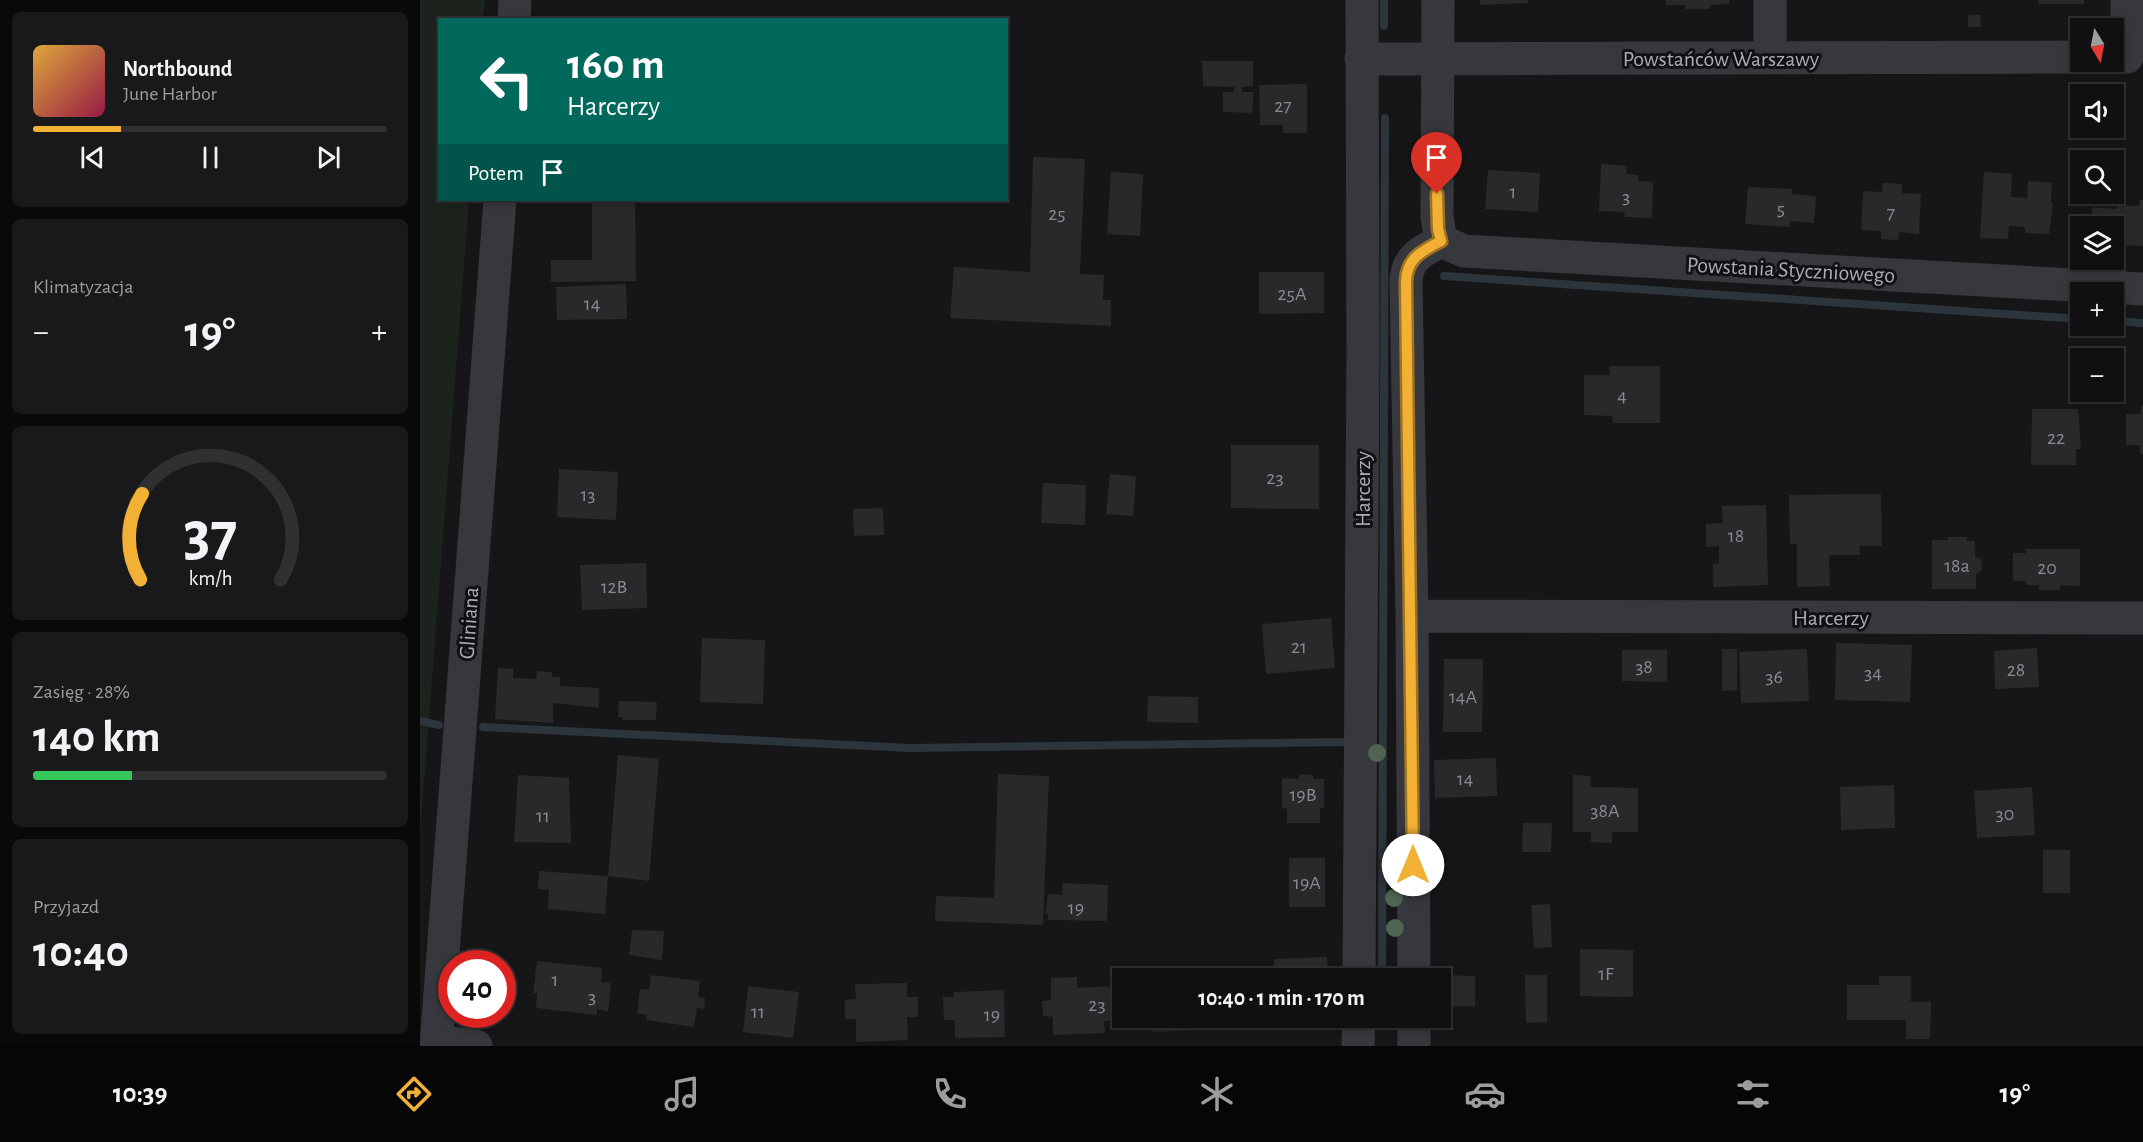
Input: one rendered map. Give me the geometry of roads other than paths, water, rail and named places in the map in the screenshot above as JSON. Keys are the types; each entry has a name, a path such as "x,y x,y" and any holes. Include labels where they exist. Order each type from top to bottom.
{"street":[{"path":"514,18 515,0"},
{"name":"Harcerzy","path":"1359,968 1363,363 1362,0"},
{"path":"1438,0 1437,217 1441,241"},
{"path":"1770,0 1770,58"},
{"path":"2127,0 2128,57"},
{"name":"Powstańców Warszawy","path":"1361,58 2070,57"},
{"name":"Gliniana","path":"437,1043 500,201"},
{"name":"Harcerzy","path":"1414,968 1412,616 1406,272 1417,254 1441,241"},
{"name":"Powstania Styczniowego","path":"1441,241 1464,250 2143,289"},
{"name":"Harcerzy","path":"1412,616 2143,618"},
{"path":"1358,1046 1359,1028"},
{"path":"1414,1028 1414,1046"},
{"path":"437,1043 476,1046"}],"waterway":[{"path":"1384,0 1384,26"},
{"path":"1382,968 1385,118"},
{"path":"1444,276 2070,318"},
{"path":"2124,322 2143,323"},
{"path":"420,721 439,725"},
{"path":"483,727 910,748 1345,742"}]}
